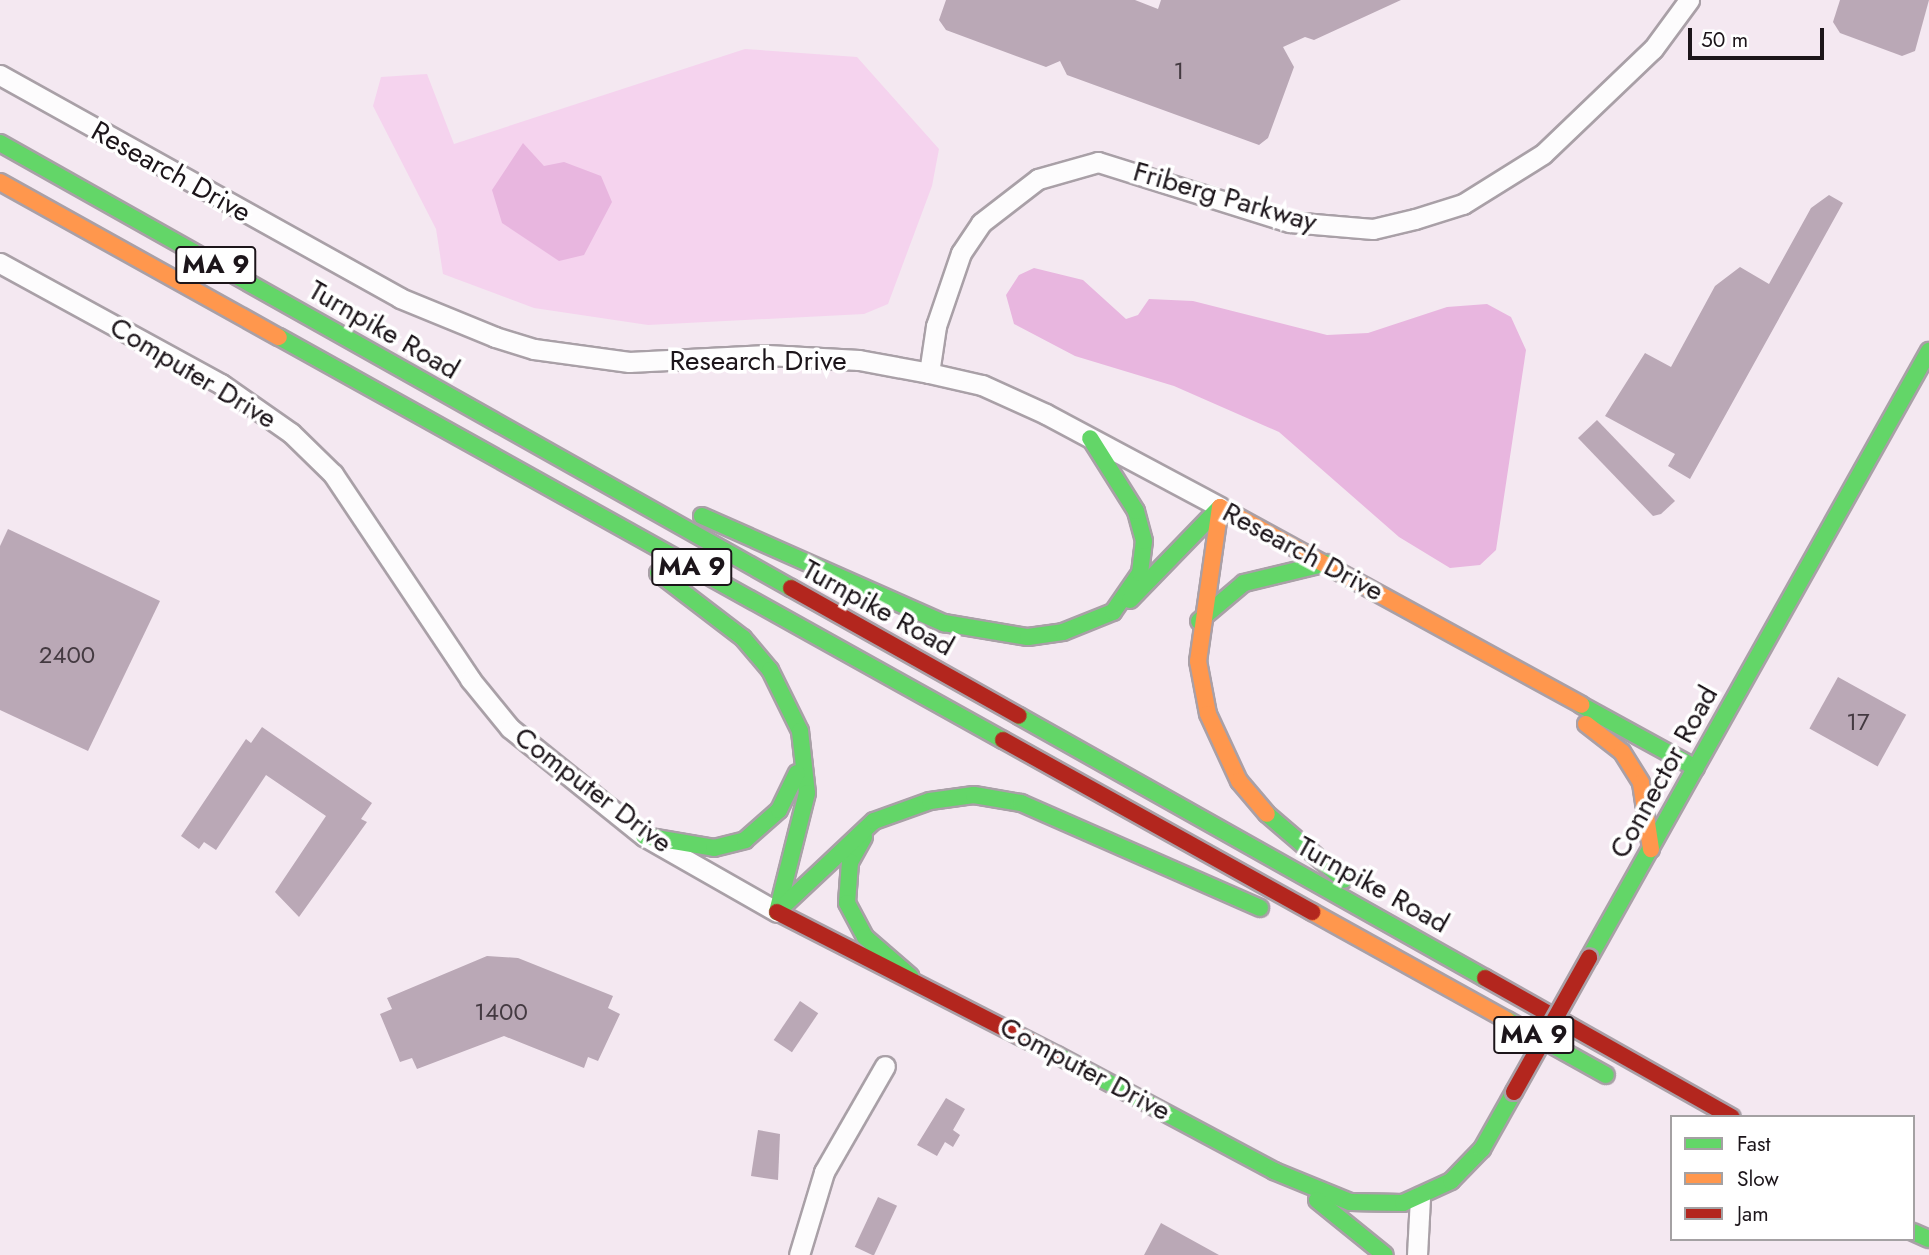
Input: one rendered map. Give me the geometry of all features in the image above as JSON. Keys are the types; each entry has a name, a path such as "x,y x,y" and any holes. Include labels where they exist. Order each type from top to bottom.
{"main road":[{"name":"Turnpike Road","path":"0,144 1728,1115"},
{"name":"Turnpike Road","path":"0,182 1623,1084"},
{"path":"137,257 602,539"},
{"name":"Connector Road","path":"1420,1196 1468,1166 1514,1092 1929,351"},
{"path":"431,387 944,623 1028,637 1092,625 1113,612 1157,576 1220,507"},
{"path":"1090,438 1136,511 1144,541 1140,573 1113,612"},
{"path":"1220,507 1199,621 1198,661 1208,714 1239,781 1309,853 1408,919 1443,955"},
{"name":"Research Drive","path":"1220,507 1327,563 1696,768"},
{"path":"637,559 701,600 770,670 800,731 807,793 777,912"},
{"path":"1199,621 1244,583 1327,563"},
{"path":"1530,678 1622,752 1641,783 1651,849"},
{"path":"644,836 714,848 745,840 779,810 803,760"},
{"path":"777,912 874,821 960,796 1021,803 1338,945 1384,953"},
{"path":"874,821 850,862 847,903 865,937 910,976"},
{"name":"Computer Drive","path":"777,912 910,976 1274,1171 1350,1202 1384,1205 1420,1196"},
{"path":"1274,1171 1362,1230 1385,1255"}],"street":[{"name":"Friberg Parkway","path":"929,373 936,326 961,253 981,223 1038,179 1098,162 1290,222 1373,229 1415,219 1463,204 1543,154 1653,49 1689,0"},
{"name":"Research Drive","path":"0,75 400,298 495,337 534,349 629,362 767,355 859,360 982,385 1090,438 1220,507"},
{"name":"Computer Drive","path":"0,263 221,384 291,433 333,474 470,679 510,728 644,836 777,912"},
{"path":"799,1255 824,1172 885,1066"},
{"path":"1417,1255 1420,1196"}],"shaded area":[{"path":"745,49 857,57 939,149 932,186 888,304 864,314 648,325 534,308 443,274 436,229 373,106 381,77 427,74 454,144"},
{"path":"523,143 544,166 564,162 601,176 612,202 584,255 559,261 502,223 492,190"},
{"path":"1034,268 1083,280 1126,319 1138,315 1149,299 1193,301 1327,335 1368,333 1447,307 1487,304 1511,317 1526,350 1496,550 1480,565 1450,568 1399,537 1279,432 1174,386 1075,356 1014,324 1006,295 1019,275"}],"building":[{"path":"946,0 1135,0 1158,9 1161,0 1401,0 1314,40 1305,37 1283,47 1294,67 1268,138 1259,145 1067,75 1060,61 1046,67 946,30 939,20"},
{"path":"1840,0 1929,0 1915,51 1902,56 1840,33 1833,22"},
{"path":"1829,195 1843,203 1690,479 1668,466 1675,454 1605,416 1645,353 1671,367 1715,286 1740,267 1769,284 1811,208"},
{"path":"1597,420 1675,501 1661,514 1653,516 1578,438"},
{"path":"8,529 160,601 88,751 0,710 0,546"},
{"path":"1838,677 1906,715 1878,766 1809,729"},
{"path":"262,727 372,803 361,819 367,822 299,917 275,892 326,816 266,775 216,850 204,842 199,849 181,836 246,739 251,743"},
{"path":"487,956 518,958 613,996 608,1008 620,1014 598,1061 588,1057 584,1068 504,1036 417,1069 412,1058 400,1062 380,1014 392,1009 387,998"},
{"path":"800,1001 818,1013 792,1052 774,1040"},
{"path":"946,1098 965,1109 953,1130 960,1135 953,1147 945,1142 937,1156 917,1145"},
{"path":"758,1130 780,1134 778,1180 751,1176"},
{"path":"878,1197 897,1206 874,1255 855,1247"},
{"path":"1161,1223 1219,1255 1144,1255"}],"traffic: fast":[{"path":"0,143 791,588"},
{"path":"279,337 1003,740"},
{"path":"1589,958 1929,351"},
{"path":"702,516 944,623 1028,637 1063,632 1113,612 1140,573 1144,541 1136,511 1090,438"},
{"path":"1130,600 1220,507"},
{"path":"1199,621 1244,583 1327,563"},
{"path":"658,573 743,638 770,670 800,731 807,793 777,912"},
{"path":"1581,705 1696,768"},
{"path":"1019,716 1485,978"},
{"path":"644,836 714,848 745,840 779,810 797,773"},
{"path":"777,912 874,821 930,801 974,795 1021,803 1260,908"},
{"path":"1267,814 1344,880"},
{"path":"864,837 850,862 847,903 865,937 910,976"},
{"path":"1507,1020 1606,1075"},
{"path":"1057,1055 1274,1171 1350,1202 1403,1203 1451,1181 1482,1149 1514,1092"},
{"path":"1317,1200 1385,1255"},
{"path":"1915,1233 1929,1239"}],"traffic: slow":[{"path":"0,182 279,337"},
{"path":"1220,507 1581,705"},
{"path":"1220,507 1198,661 1208,714 1239,781 1267,814"},
{"path":"1586,724 1622,752 1641,783 1651,849"},
{"path":"1312,912 1507,1020"}],"traffic: jam":[{"path":"791,588 1019,716"},
{"path":"1003,740 1312,912"},
{"path":"777,912 1057,1055"},
{"path":"1514,1092 1589,958"},
{"path":"1485,978 1728,1115"}]}
